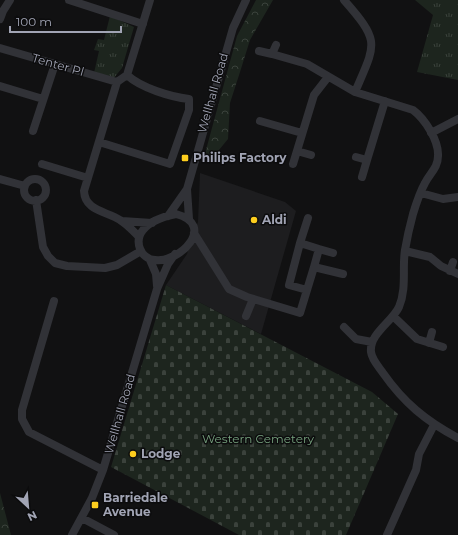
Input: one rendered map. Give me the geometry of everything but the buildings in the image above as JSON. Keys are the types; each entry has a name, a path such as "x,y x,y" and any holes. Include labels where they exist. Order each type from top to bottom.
{"street":[{"path":"0,19 2,11 10,0"},
{"path":"69,0 143,24"},
{"path":"150,0 127,75 117,82 84,190 84,199 88,205 122,220 152,224"},
{"name":"Wellhall Road","path":"140,236 143,230 168,216 187,189 231,34 246,0"},
{"path":"344,0 369,32 372,42 371,55 355,92"},
{"path":"272,54 276,45"},
{"name":"Tenter Pl","path":"0,48 117,82"},
{"path":"259,51 307,64 355,92 413,110 419,114 431,133 438,148 438,157 435,171 425,182 413,212 405,251 402,297 393,316 372,342 371,353 375,362 389,382 410,406 434,425 458,438"},
{"path":"33,132 55,64"},
{"path":"99,142 170,164 189,110 189,99 179,98 135,82 127,75"},
{"path":"293,164 314,95 328,77"},
{"path":"0,86 43,98"},
{"path":"362,177 385,101"},
{"path":"431,133 458,119"},
{"path":"260,121 302,133"},
{"path":"297,151 311,155"},
{"path":"356,157 367,160"},
{"path":"42,164 88,178"},
{"path":"0,179 25,186"},
{"path":"25,186 33,179 40,180 45,185 44,195 36,200"},
{"path":"25,186 26,196 36,200"},
{"name":"Wellhall Road","path":"187,189 189,219 194,233 213,260 229,289 253,299 300,313 307,290"},
{"path":"421,193 443,199 458,197"},
{"path":"36,200 43,247 48,256 56,263 67,266 105,268 117,265 141,252 139,246 140,236 122,220"},
{"path":"168,216 176,214 189,219"},
{"path":"308,218 289,285 307,290 319,249"},
{"path":"194,233 192,242 188,246 200,250 213,260"},
{"path":"300,243 333,253"},
{"name":"Wellhall Road","path":"150,260 159,261 188,246"},
{"path":"405,251 430,257 450,271 458,274"},
{"name":"Wellhall Road","path":"141,252 150,260 156,274 157,289"},
{"name":"Wellhall Road","path":"72,535 82,518 103,470 157,289 168,264 175,254"},
{"path":"450,271 453,262"},
{"path":"314,267 344,274"},
{"path":"246,316 253,299"},
{"path":"54,301 22,410 22,419 29,432 103,470"},
{"path":"393,316 417,339 443,347"},
{"path":"344,327 356,338 372,342"},
{"path":"429,343 432,332"},
{"path":"387,535 416,470 419,454 434,425"},
{"path":"82,518 114,535"}],"shaded area":[{"path":"200,173 285,202 296,211 261,334 166,285 187,254 198,222"}],"green space":[{"path":"256,0 273,0 250,40 230,103 228,139 209,162 203,161 237,36"},
{"path":"415,0 458,0 458,80 417,72 433,15"},
{"path":"110,16 134,27 122,68 113,79 94,73 99,51 94,50 98,39 104,40"},
{"name":"Western Cemetery","path":"166,285 372,392 398,414 346,535 239,535 111,467"},
{"path":"0,493 11,535 0,535"}],"place":[{"name":"Philips Factory","path":"185,158"},
{"name":"Aldi","path":"254,220"},
{"name":"Lodge","path":"133,454"},
{"name":"Barriedale Avenue","path":"95,505"}]}
